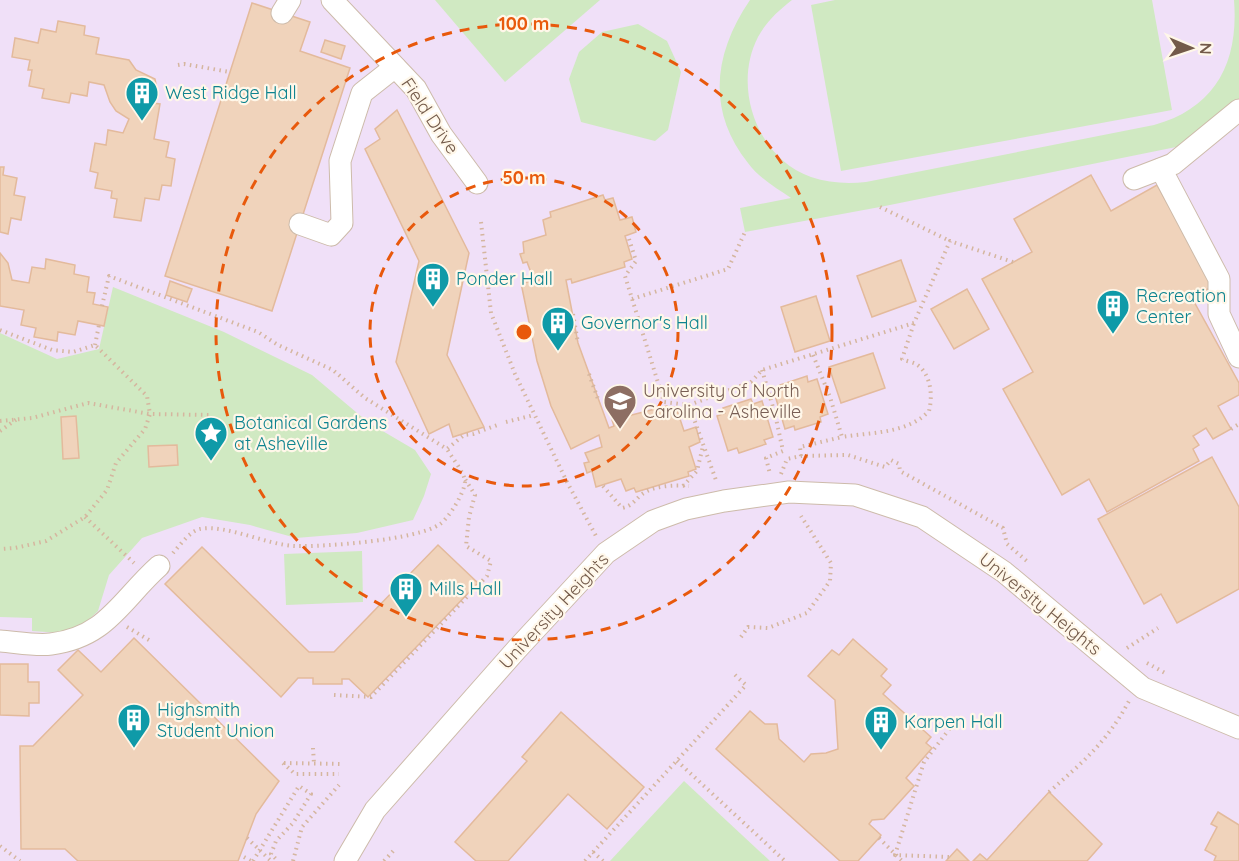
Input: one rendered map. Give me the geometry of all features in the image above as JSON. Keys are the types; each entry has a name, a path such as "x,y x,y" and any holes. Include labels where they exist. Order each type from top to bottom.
{"street":[{"name":"Field Drive","path":"332,0 416,89 441,134 477,183"},
{"path":"300,224 331,235 342,223 340,161 362,93 395,67"},
{"path":"1134,179 1173,164 1239,110"},
{"path":"1161,169 1220,279 1219,314 1239,357"},
{"name":"University Heights","path":"345,861 382,801 606,553 653,521 686,509 724,501 789,492 855,495 922,517 1004,572 1143,688 1239,728"},
{"path":"0,641 48,645 79,638 109,620 154,571"}],"path":[{"path":"178,65 230,72"},
{"path":"880,207 950,241 1013,262"},
{"path":"481,222 490,313 534,415 606,553"},
{"path":"632,299 728,269 745,232"},
{"path":"629,239 636,261 625,276 664,402 689,405 751,382 762,370 914,323"},
{"path":"801,456 800,447 842,437 894,430 915,423 929,411 932,393 925,373 916,364 902,359 914,323 950,241"},
{"path":"102,306 109,276 258,332 278,345 333,370 365,398 447,449 475,495 469,517 466,546 491,561 487,576 372,697 334,695"},
{"path":"573,314 578,343"},
{"path":"95,345 99,325"},
{"path":"0,330 52,350 74,352 95,345"},
{"path":"0,549 46,542 86,517 107,490 116,463 145,429 150,414 147,396 95,345"},
{"path":"813,355 830,397 842,437"},
{"path":"762,370 783,451 766,458 771,477"},
{"path":"589,374 598,399"},
{"path":"0,421 32,418 88,403 150,414 211,416"},
{"path":"689,405 724,501"},
{"path":"506,422 534,415"},
{"path":"0,431 17,419"},
{"path":"447,449 464,435 500,424"},
{"path":"1231,429 1239,424"},
{"path":"603,486 622,508 630,506 643,493 669,485 683,486 697,471 703,445"},
{"path":"86,517 154,571 198,529 214,528 294,546 392,539 427,530 440,524 464,491 465,479"},
{"path":"741,637 748,627 768,628 807,613 830,580 831,563 801,516"},
{"path":"1126,648 1158,628"},
{"path":"585,861 746,685 734,674"},
{"path":"1049,792 1087,759 1107,737 1130,700"},
{"path":"895,855 924,762 954,723"},
{"path":"313,748 314,764"},
{"path":"677,760 785,861"},
{"path":"339,774 295,774 283,763 342,764"},
{"path":"293,861 302,827 339,785"},
{"path":"244,856 252,861 299,786 311,794 293,823 276,842 271,854 278,861"},
{"path":"247,838 271,861"},
{"path":"879,838 902,861"},
{"path":"0,846 20,861"},
{"path":"384,861 395,849"},
{"path":"593,852 603,861"},
{"path":"895,855 950,857"}],"shaded area":[{"name":"University of North Carolina - Asheville","path":"0,0 1239,0 1239,861 0,861"}],"green space":[{"path":"435,0 600,0 505,82"},
{"path":"750,0 792,0 765,26 758,37 751,57 748,77 749,98 754,119 776,154 792,168 825,181 866,182 1154,125 1175,117 1193,107 1219,80 1232,44 1234,0 1239,0 1239,101 1181,146 745,232 740,208 791,198 762,178 748,163 726,123 721,102 722,61 738,20"},
{"path":"835,0 1152,0 1172,110 841,171 811,5"},
{"path":"638,24 667,41 681,72 668,130 655,141 581,122 569,79 579,52 602,32"},
{"name":"Botanical Gardens at Asheville","path":"113,287 224,332 312,375 369,423 415,450 431,474 413,520 357,533 296,538 250,525 202,517 142,538 109,575 98,611 81,627 60,633 32,631 32,618 0,617 0,333 57,359 99,349"},
{"path":"362,551 363,602 286,605 284,554"},
{"path":"684,781 770,861 610,861"}],"building":[{"path":"252,3 310,22 300,51 350,68 272,311 165,276"},
{"name":"West Ridge Hall","path":"58,21 85,26 84,35 99,38 96,54 129,60 136,70 155,79 153,103 160,104 154,139 169,142 166,157 175,159 171,186 162,185 159,200 145,198 141,221 114,217 117,199 111,198 112,191 95,188 98,173 90,171 95,143 106,145 108,130 123,133 129,119 116,111 104,85 89,82 87,96 71,93 69,103 42,98 44,89 29,86 32,70 28,70 30,60 12,57 15,38 38,43 41,29 56,32"},
{"path":"325,40 345,46 341,59 321,52"},
{"name":"Ponder Hall","path":"397,110 469,253 447,355 484,427 453,437 449,424 429,434 396,362 419,261 365,149 380,139 375,129"},
{"path":"0,167 4,167 3,175 17,178 14,195 25,197 21,220 11,218 8,234 0,232"},
{"name":"Recreation Center","path":"1091,175 1111,211 1157,185 1213,286 1192,298 1239,383 1239,395 1218,406 1231,429 1213,439 1206,428 1193,436 1199,445 1193,449 1199,461 1107,512 1089,479 1062,495 1003,389 1033,372 982,279 1032,252 1014,219"},
{"name":"Governor's Hall","path":"603,195 605,200 613,198 620,220 632,217 636,232 625,236 632,259 624,262 625,267 572,283 571,279 566,280 578,343 609,428 614,426 612,420 667,406 668,409 676,407 684,431 696,427 700,442 689,447 696,469 688,472 689,476 636,492 634,488 626,491 621,479 596,487 592,471 587,473 584,463 589,462 585,453 602,447 599,435 571,449 551,406 537,361 521,283 540,280 538,276 533,278 527,262 523,263 520,254 524,253 523,242 546,235 543,220 551,217 550,212"},
{"path":"0,253 8,263 12,280 29,283 32,267 45,269 46,259 75,265 74,274 89,277 87,292 95,293 93,304 108,307 104,326 78,321 75,335 58,332 57,341 34,337 36,328 21,325 24,310 0,306"},
{"path":"901,260 916,301 872,317 857,276"},
{"path":"170,281 192,289 187,302 166,295"},
{"path":"967,289 989,329 954,349 931,309"},
{"path":"816,296 830,341 795,352 781,307"},
{"path":"873,353 885,388 841,403 829,367"},
{"path":"807,376 808,382 817,379 828,414 820,417 821,422 795,430 794,426 785,429 774,392 781,390 780,385"},
{"path":"751,399 753,404 762,401 773,437 764,440 766,444 739,453 737,448 728,451 717,416 725,413 723,408"},
{"path":"76,416 79,458 63,459 61,417"},
{"path":"177,445 178,465 149,467 148,446"},
{"path":"1212,457 1239,507 1239,589 1177,623 1161,594 1144,604 1098,519"},
{"name":"Mills Hall","path":"438,545 478,583 368,697 349,679 342,679 342,684 313,684 313,678 298,678 281,697 165,584 202,547 309,652 334,652"},
{"name":"Highsmith Student Union","path":"134,638 279,781 256,814 238,861 78,861 65,849 21,849 20,746 33,746 83,695 58,670 78,650 101,672"},
{"name":"Karpen Hall","path":"853,639 887,669 881,676 891,685 883,694 931,737 926,743 932,748 906,778 914,786 884,819 872,820 869,824 881,835 879,838 858,861 840,861 716,749 750,711 765,724 777,724 779,739 804,762 811,754 838,749 835,700 808,676 832,650 839,655"},
{"path":"0,664 28,664 28,682 39,682 39,703 29,703 29,716 0,715"},
{"path":"561,712 644,787 607,829 568,794 508,861 476,861 455,842 527,761 522,757"},
{"path":"1049,792 1102,844 1087,861 973,861 980,854 987,860"},
{"path":"1218,812 1239,825 1239,861 1214,861 1216,856 1205,850 1217,827 1211,824"},
{"path":"957,849 969,861 946,861"}],"place":[{"name":"West Ridge Hall","path":"142,122"},
{"name":"Ponder Hall","path":"433,308"},
{"name":"Recreation Center","path":"1113,335"},
{"name":"Governor's Hall","path":"558,352"},
{"name":"University of North Carolina - Asheville","path":"620,430"},
{"name":"Botanical Gardens at Asheville","path":"211,462"},
{"name":"Mills Hall","path":"406,618"},
{"name":"Highsmith Student Union","path":"134,749"},
{"name":"Karpen Hall","path":"881,751"}]}
